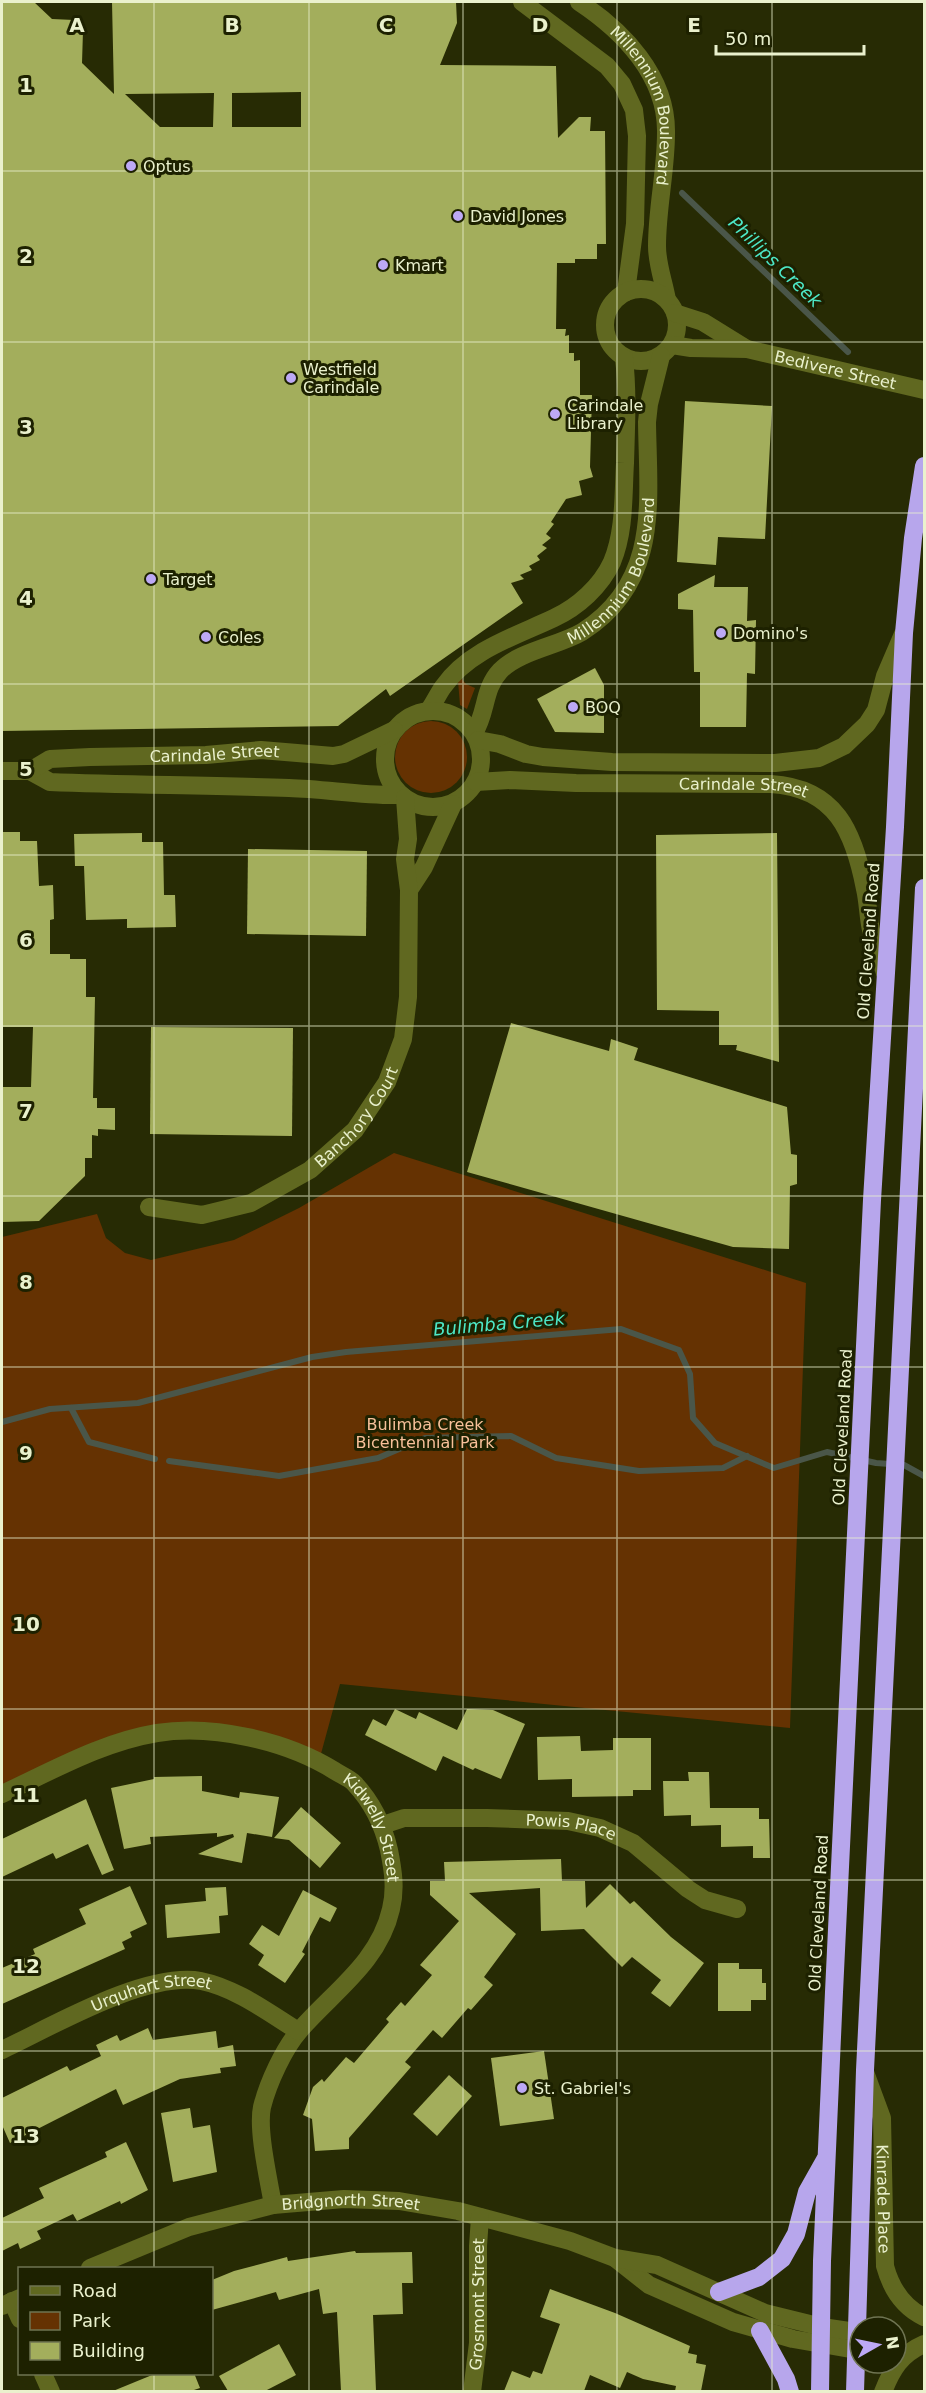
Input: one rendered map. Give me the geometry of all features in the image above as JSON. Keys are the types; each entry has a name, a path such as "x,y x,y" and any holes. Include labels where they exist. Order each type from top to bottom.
{"highway":[{"name":"Old Cleveland Road","path":"820,2391 827,2157 885,974 895,827 904,633 924,466"},
{"path":"857,2315 864,2070 892,1557 924,888"},
{"path":"918,998 924,977"},
{"path":"719,2292 759,2277 782,2259 796,2234 807,2192 827,2157"},
{"path":"760,2331 790,2391"},
{"path":"855,2375 855,2391"}],"street":[{"name":"Millennium Boulevard","path":"522,2 607,66 622,84 634,110 637,136 634,246 627,292"},
{"name":"Millennium Boulevard","path":"584,5 614,28 641,58 660,95 667,130 657,248 671,307"},
{"path":"648,290 658,293 671,307 677,324 666,350 643,362 624,358 608,340 605,329 610,306 618,297 627,292 648,290"},
{"name":"Bedivere Street","path":"671,307 703,322 747,349"},
{"name":"Bedivere Street","path":"666,350 747,349 924,390"},
{"name":"Millennium Boulevard","path":"476,736 482,722 489,688 502,669 516,660 582,632 608,610 633,575 640,559 647,531 649,404 666,350"},
{"name":"Millennium Boulevard","path":"429,711 443,686 458,670 492,646 570,610 602,580 611,564 620,531 624,490 628,388 624,358"},
{"name":"Carindale Street","path":"476,736 526,754 612,762 775,763 819,758 844,746 867,724 876,710 885,676 904,633"},
{"path":"429,711 442,711 455,715 465,723 476,736 482,754 481,769 476,782 466,795 453,804 428,807 416,804 402,796 390,780 386,766 388,741 394,730 413,715 429,711"},
{"name":"Carindale Street","path":"30,771 50,759 90,757 206,755 261,750 333,756 344,754 394,730"},
{"name":"Carindale Street","path":"2,771 30,771 50,783 202,785 327,790 374,796 402,796"},
{"name":"Carindale Street","path":"476,782 510,780 576,783 786,784 813,795 839,816 850,832 865,888 871,929 885,974"},
{"name":"Banchory Court","path":"149,1207 202,1215 251,1203 310,1170 355,1130 387,1082 403,1039 408,996 409,890 405,859 408,839 402,796"},
{"path":"409,890 424,867 453,804"},
{"name":"Kidwelly Street","path":"2,1794 110,1744 158,1732 205,1731 246,1736 281,1746 319,1761 353,1782 383,1825 394,1875 391,1908 378,1945 354,1976 298,2031 274,2073 262,2108 263,2148 273,2205"},
{"name":"Powis Place","path":"383,1825 404,1818 487,1818 568,1821 600,1828 633,1843 705,1900 737,1909"},
{"name":"Urquhart Street","path":"2,2050 119,1995 162,1981 201,1981 235,1993 298,2031"},
{"name":"Kinrade Place","path":"864,2070 882,2118 885,2266 889,2280 899,2296 908,2306 924,2317"},
{"name":"Bridgnorth Street","path":"92,2267 189,2227 273,2205 344,2199 399,2201 458,2211 570,2241 615,2258 657,2265 821,2335"},
{"name":"Grosmont Street","path":"472,2391 478,2343 480,2217"},
{"name":"Bridgnorth Street","path":"615,2258 649,2285 733,2322 760,2331 821,2335 848,2340"},
{"path":"883,2391 897,2362 924,2344"},
{"path":"44,2375 51,2391"}],"green space":[{"path":"461,678 466,684 475,688 467,709 460,705 458,681"},
{"path":"431,721 451,727 461,737 467,757 461,777 451,787 431,793 411,787 401,777 395,757 401,737 411,727"},
{"name":"Bulimba Creek Bicentennial Park","path":"394,1153 806,1283 790,1728 340,1684 319,1761 281,1746 158,1732 2,1794 2,1237 97,1214 106,1238 125,1253 151,1260 234,1240 299,1208"}],"building":[{"name":"Westfield Carindale","path":"2,2 34,2 52,19 74,20 83,31 82,63 114,94 112,2 456,2 457,23 440,65 556,66 558,138 579,117 591,117 590,131 605,131 606,244 597,244 597,259 575,259 575,263 557,263 556,329 566,329 565,336 569,335 569,353 574,353 574,361 580,360 580,395 592,395 590,467 593,477 579,481 582,495 566,499 551,522 554,524 546,534 551,538 542,545 547,548 537,556 540,560 529,566 532,570 520,575 524,579 511,583 523,603 390,696 386,689 338,726 2,731","holes":["301,92 301,127 232,127 232,93","214,93 213,127 160,127 125,94"]},
{"path":"685,401 772,406 765,539 718,537 716,565 677,562"},
{"path":"715,575 714,587 748,587 747,621 756,620 755,674 747,673 746,727 700,727 700,672 694,672 693,610 678,609 678,594"},
{"path":"595,668 604,685 604,733 555,732 537,699"},
{"path":"2,832 20,832 20,841 37,841 39,886 53,885 54,919 50,920 50,954 70,954 70,959 86,959 86,997 95,997 93,1098 97,1098 97,1108 115,1108 115,1130 98,1129 98,1136 92,1135 92,1158 85,1158 85,1176 39,1221 2,1222 2,1087 31,1087 33,1027 2,1027"},
{"path":"142,833 142,842 163,842 164,895 175,895 176,927 127,928 127,919 86,920 84,866 75,866 74,834"},
{"path":"777,833 779,1062 736,1050 737,1045 719,1045 719,1011 657,1010 656,835"},
{"path":"248,849 367,851 366,936 247,934"},
{"path":"511,1023 609,1051 611,1039 638,1048 634,1060 787,1107 791,1154 797,1155 797,1184 790,1186 789,1249 733,1247 467,1172"},
{"path":"151,1027 293,1028 292,1136 150,1134"},
{"path":"395,1709 416,1719 419,1712 457,1730 467,1709 493,1710 525,1724 501,1779 475,1768 473,1770 443,1756 436,1771 365,1735 373,1719 386,1726"},
{"path":"580,1736 581,1751 613,1750 613,1738 651,1738 651,1790 633,1790 633,1796 572,1797 572,1779 538,1780 537,1737"},
{"path":"688,1772 709,1772 710,1808 759,1808 759,1819 769,1819 770,1858 753,1858 753,1846 721,1847 721,1825 691,1826 691,1815 664,1816 663,1781 689,1781"},
{"path":"202,1776 202,1791 239,1798 240,1792 279,1797 272,1837 247,1833 242,1863 198,1854 234,1837 233,1834 217,1837 217,1833 150,1837 151,1844 124,1849 111,1788 154,1779 154,1777"},
{"path":"86,1799 114,1870 102,1875 88,1844 56,1859 53,1853 2,1877 2,1839"},
{"path":"301,1807 341,1843 320,1868 289,1840 274,1838"},
{"path":"561,1859 562,1881 585,1881 586,1908 610,1884 630,1904 634,1901 671,1937 704,1963 670,2007 651,1993 661,1980 632,1957 622,1967 584,1929 541,1931 540,1888 469,1893 516,1934 484,1977 493,1985 471,2010 468,2008 442,2038 433,2030 405,2062 411,2067 349,2138 349,2149 315,2151 312,2119 303,2115 313,2087 322,2079 324,2082 346,2057 354,2063 389,2022 386,2019 401,2002 405,2006 432,1975 420,1965 459,1921 430,1895 430,1881 445,1881 444,1862"},
{"path":"130,1886 147,1924 130,1932 132,1937 122,1942 125,1949 2,2004 2,1968 35,1954 33,1949 86,1924 79,1909"},
{"path":"226,1887 228,1915 219,1916 220,1933 167,1938 165,1905 206,1901 205,1888"},
{"path":"303,1890 337,1908 330,1922 320,1917 302,1952 305,1954 285,1983 258,1965 264,1955 249,1944 262,1925 279,1936"},
{"path":"718,1963 739,1963 739,1969 762,1969 762,1983 766,1983 766,2000 751,2000 751,2011 718,2011"},
{"path":"148,2028 153,2040 216,2031 218,2048 233,2045 236,2066 220,2068 221,2073 180,2079 123,2105 116,2089 10,2143 2,2125 2,2098 67,2066 70,2071 101,2056 96,2045 117,2035 120,2041"},
{"name":"St. Gabriel's","path":"544,2051 554,2119 500,2126 491,2058"},
{"path":"449,2075 472,2096 437,2136 413,2114"},
{"path":"190,2108 193,2128 210,2125 217,2172 173,2182 161,2113"},
{"path":"126,2142 148,2190 121,2204 120,2201 77,2221 73,2214 37,2231 41,2239 20,2249 18,2243 2,2251 2,2218 44,2198 39,2188 107,2157 105,2152"},
{"path":"355,2251 356,2253 412,2252 413,2283 402,2283 403,2314 373,2315 376,2391 341,2391 337,2312 323,2314 319,2289 279,2300 276,2292 213,2310 213,2280 234,2271 287,2257 288,2261"},
{"path":"550,2289 615,2313 690,2346 688,2353 697,2355 696,2363 706,2365 701,2391 675,2391 676,2386 643,2379 627,2372 620,2388 590,2375 584,2391 504,2391 512,2371 530,2378 533,2371 542,2374 560,2324 540,2317"},
{"path":"279,2344 296,2375 265,2391 228,2391 219,2376"},
{"path":"152,2375 195,2375 200,2388 191,2391 113,2391"}],"waterway":[{"name":"Phillips Creek","path":"682,193 848,352"},
{"name":"Bulimba Creek","path":"2,1422 50,1409 138,1403 312,1357 346,1352 621,1329 679,1350 690,1374 693,1418 715,1443 774,1468 827,1452 876,1463 904,1465 924,1476"},
{"path":"71,1408 89,1442 155,1459"},
{"path":"169,1461 279,1476 378,1458 425,1438 511,1436 556,1458 639,1471 723,1468 747,1456"}],"place":[{"name":"Optus","path":"131,166"},
{"name":"David Jones","path":"458,216"},
{"name":"Kmart","path":"383,265"},
{"name":"Westfield Carindale","path":"291,378"},
{"name":"Carindale Library","path":"555,414"},
{"name":"Target","path":"151,579"},
{"name":"Domino's","path":"721,633"},
{"name":"Coles","path":"206,637"},
{"name":"BOQ","path":"573,707"},
{"name":"St. Gabriel's","path":"522,2088"}]}
